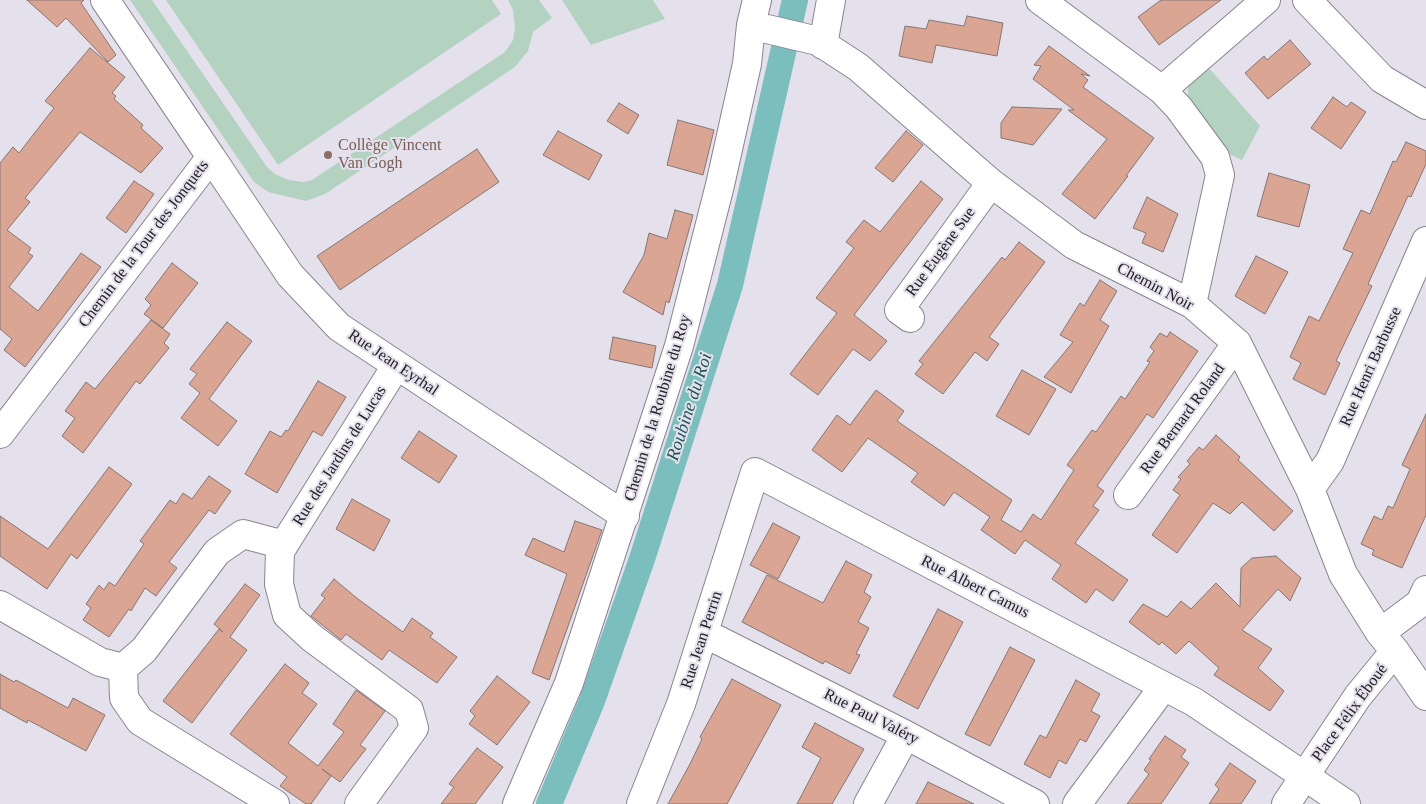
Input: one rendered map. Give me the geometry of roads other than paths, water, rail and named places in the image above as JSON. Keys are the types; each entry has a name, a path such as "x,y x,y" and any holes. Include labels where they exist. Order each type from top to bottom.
{"street":[{"name":"Chemin de la Tour des Jonquets","path":"0,434 211,157 105,0"},
{"name":"Chemin de la Roubine du Roy","path":"517,804 569,682 625,516 679,346 722,176 746,64 751,25 757,0"},
{"path":"820,43 831,0"},
{"path":"1040,0 1162,90 1179,108 1215,157 1220,175 1192,304"},
{"path":"1162,90 1266,0"},
{"path":"1307,0 1382,79 1426,105"},
{"name":"Chemin Noir","path":"767,28 820,43 858,67 991,183 1074,245 1192,304 1238,344 1310,489 1343,574 1426,696"},
{"name":"Rue Jean Eyrhal","path":"211,157 290,275 339,327 625,516"},
{"name":"Rue Eugène Sue","path":"910,318 899,310 991,183"},
{"name":"Rue Henri Barbusse","path":"1310,489 1330,461 1426,241"},
{"name":"Rue Bernard Roland","path":"1128,495 1238,344"},
{"name":"Rue des Jardins de Lucas","path":"359,804 414,728 409,710 312,638 287,615 279,584 280,551 396,366"},
{"name":"Rue Jean Perrin","path":"641,804 681,704 755,472"},
{"name":"Rue Albert Camus","path":"755,472 1194,702 1346,804"},
{"name":"Rue des Jardins de Lucas","path":"123,668 144,650 218,552 243,534 284,545"},
{"name":"Place Félix Éboué","path":"1286,804 1358,696 1388,642 1420,603 1426,590"},
{"path":"0,605 100,662 123,668 124,698 140,721 275,804"},
{"name":"Rue Paul Valéry","path":"704,633 906,735 1035,804"},
{"path":"1077,804 1164,686"},
{"path":"868,804 906,735"}],"waterway":[{"name":"Roubine du Roi","path":"549,804 592,701 642,559 730,285 795,0"}],"place":[{"name":"Collège Vincent Van Gogh","path":"328,155"}]}
